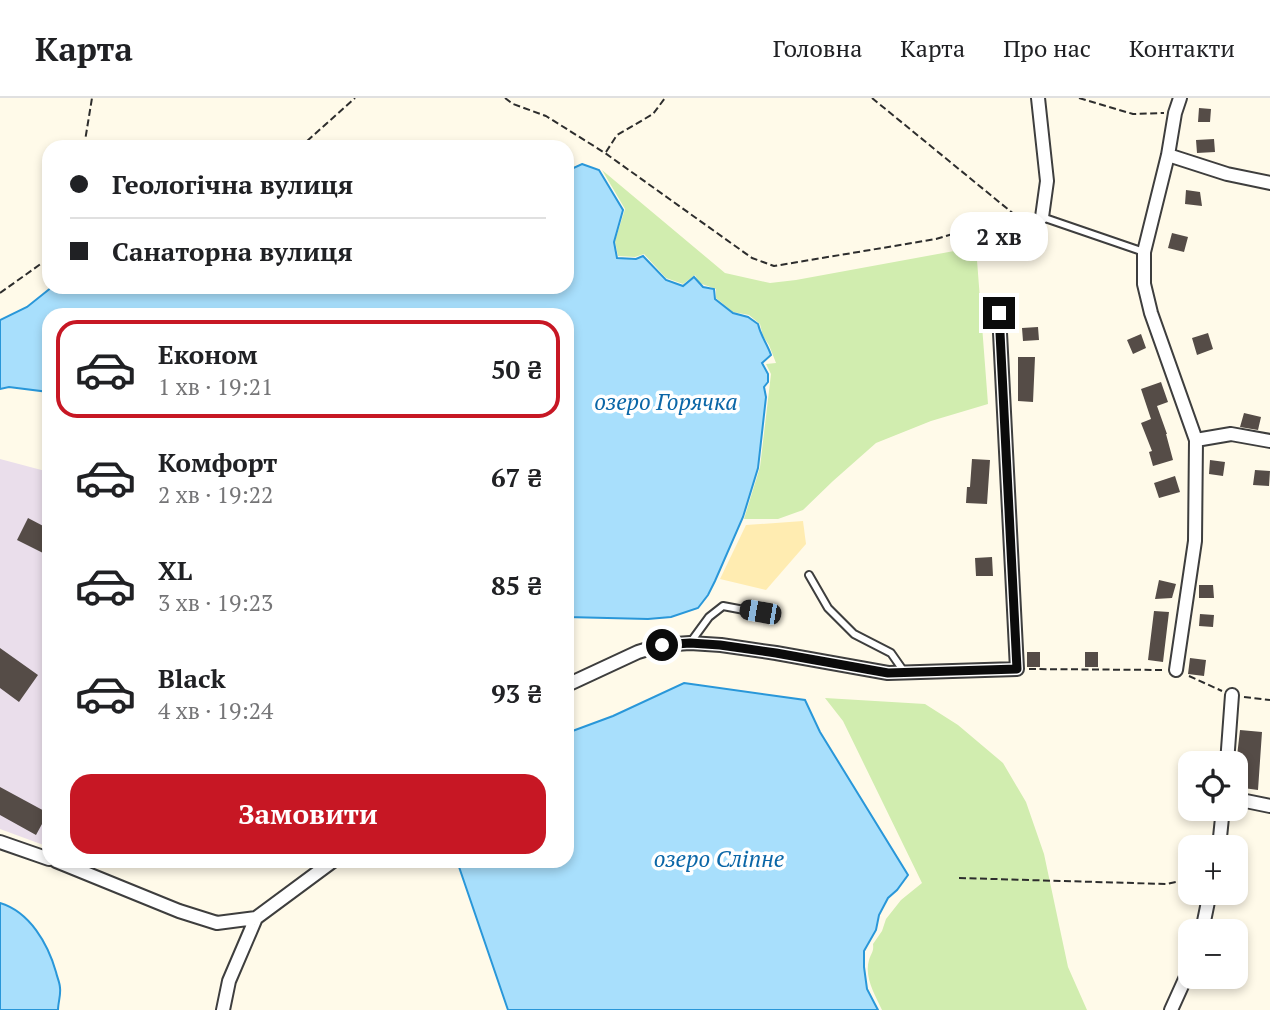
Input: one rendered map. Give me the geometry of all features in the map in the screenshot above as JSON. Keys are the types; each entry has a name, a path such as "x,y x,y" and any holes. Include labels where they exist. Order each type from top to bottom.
{"street":[{"path":"1038,98 1047,181 1042,217"},
{"path":"1177,670 1195,541 1196,440 1151,313 1144,284 1144,252 1180,98"},
{"path":"1168,155 1227,174 1270,183"},
{"path":"574,682 638,652 662,645 690,643 776,653 888,673 1017,669 999,313"},
{"path":"1196,440 1231,434 1270,441"},
{"path":"1228,751 1232,695"},
{"path":"1248,801 1270,806"},
{"path":"0,842 42,857"},
{"path":"73,868 179,911 210,922 223,923 256,918 323,868"},
{"path":"223,1010 229,981 256,918"},
{"path":"1171,1010 1180,989"}],"lane":[{"path":"1042,217 1144,252"},
{"path":"809,575 828,608 853,634 891,653 905,673"},
{"path":"690,643 709,617 723,606 760,612"}],"path":[{"path":"85,140 92,98"},
{"path":"308,140 355,98"},
{"path":"505,98 513,104 546,116 605,153 752,258 774,266 936,239 1015,215 1042,217"},
{"path":"605,153 617,135 653,114 666,98"},
{"path":"872,98 1015,215"},
{"path":"1079,98 1133,114 1175,113"},
{"path":"0,293 42,263"},
{"path":"1017,669 1177,670 1232,695 1270,700"},
{"path":"959,878 1166,884 1178,882"}],"shaded area":[{"path":"0,459 42,470 42,844 0,829"}],"green space":[{"path":"602,170 725,273 770,283 976,247 988,404 931,421 876,443 803,510 778,519 744,519 760,467 771,374 766,364 776,363 769,345 760,324 749,315 733,312 716,298 716,289 699,283 695,275 683,284 666,278 644,254 635,257 618,256 615,241 625,209"},
{"path":"825,698 925,704 958,725 1003,763 1026,802 1044,854 1068,967 1087,1010 882,1010 868,973 873,944 886,919 901,900 922,883 843,721"}],"sand":[{"path":"803,521 806,544 766,590 720,579 746,525"}],"water":[{"name":"озеро Горячка","path":"582,164 599,170 623,210 614,242 617,258 636,259 643,256 666,280 683,286 694,277 703,287 714,289 715,299 733,313 748,317 758,324 771,355 762,363 768,374 768,382 764,387 766,397 758,468 743,517 715,581 698,608 671,617 648,619 574,617 574,308 42,308 42,391 9,387 0,389 0,320 27,307 43,294 574,294 574,168"},
{"name":"озеро Сліпне","path":"684,683 805,700 820,732 908,875 888,898 879,915 876,930 864,951 867,989 878,1010 508,1010 459,868 574,868 574,730 613,716"},
{"path":"0,903 11,907 29,921 43,940 60,984 58,1010 0,1010"}],"building":[{"path":"1199,108 1211,109 1210,122 1198,122"},
{"path":"1214,139 1215,152 1197,153 1196,140"},
{"path":"1186,190 1200,192 1202,206 1185,204"},
{"path":"1172,233 1188,237 1184,252 1168,248"},
{"path":"1038,327 1039,340 1023,341 1022,328"},
{"path":"1208,333 1213,349 1197,355 1192,338"},
{"path":"1141,334 1146,348 1133,354 1127,340"},
{"path":"1018,357 1035,357 1033,402 1018,401"},
{"path":"1161,382 1168,402 1157,406 1173,460 1153,466 1149,452 1152,451 1141,423 1151,419 1141,389"},
{"path":"1244,413 1261,417 1258,430 1240,427"},
{"path":"972,459 990,460 987,504 966,503"},
{"path":"1210,460 1225,462 1223,476 1209,474"},
{"path":"1255,470 1270,471 1269,486 1253,485"},
{"path":"1175,476 1180,492 1159,498 1154,483"},
{"path":"28,518 42,525 42,552 17,540"},
{"path":"992,557 993,576 976,576 975,558"},
{"path":"1159,580 1176,584 1172,598 1155,599"},
{"path":"1199,585 1213,585 1214,598 1199,598"},
{"path":"1154,611 1169,612 1163,662 1148,660"},
{"path":"1200,614 1214,615 1213,627 1199,626"},
{"path":"0,648 38,675 19,702 0,688"},
{"path":"1027,652 1040,652 1040,667 1027,667"},
{"path":"1085,652 1098,652 1098,667 1085,667"},
{"path":"1190,658 1206,660 1204,676 1188,674"},
{"path":"1240,730 1262,732 1258,790 1248,789 1248,751 1238,751"},
{"path":"0,787 42,810 42,824 36,835 0,815"}],"route":[{"path":"662,645 720,645 888,673 1017,669 999,313"}]}
